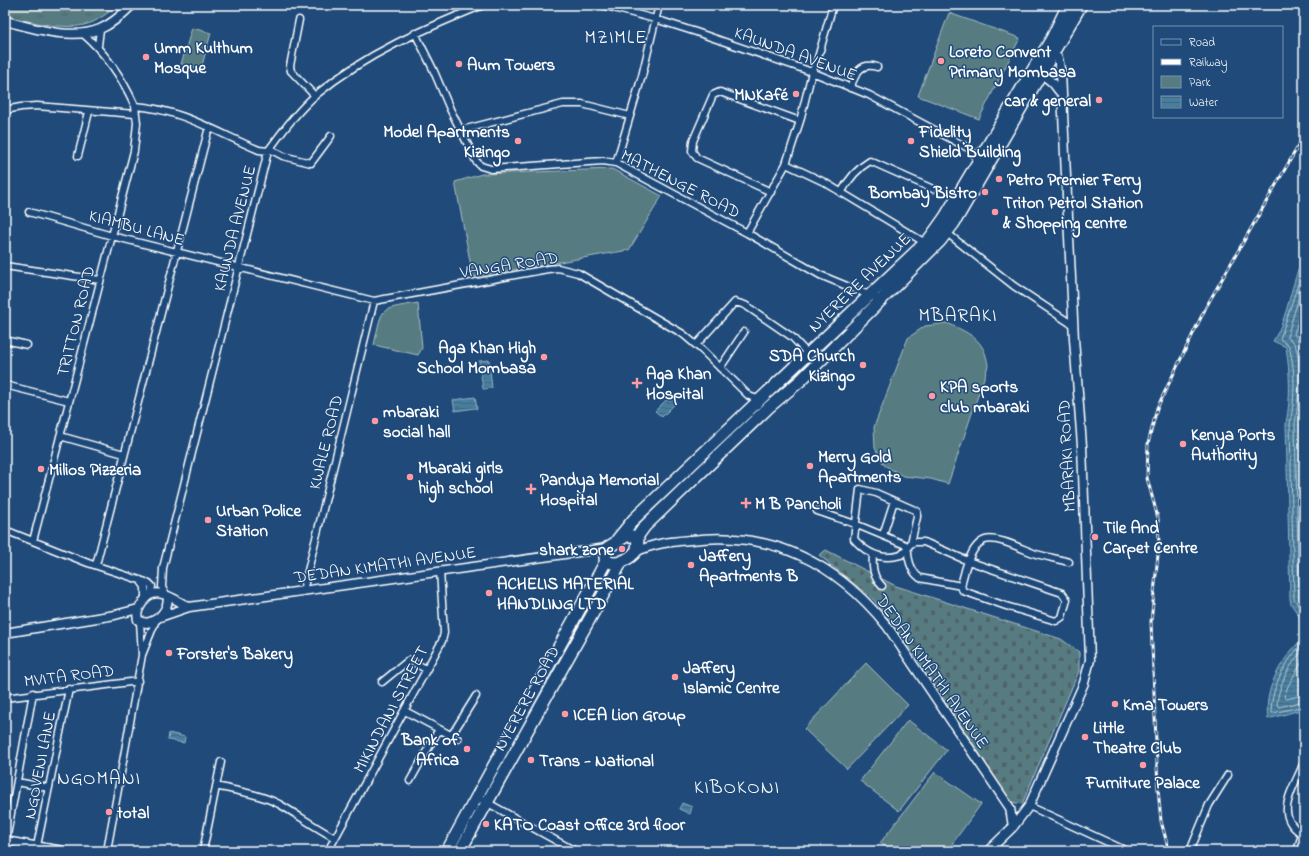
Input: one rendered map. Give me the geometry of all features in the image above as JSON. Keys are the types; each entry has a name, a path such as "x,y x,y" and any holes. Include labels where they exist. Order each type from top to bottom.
{"highway":[{"name":"NYERERE AVENUE","path":"1049,51 1068,5"},
{"name":"NYERERE AVENUE","path":"606,556 634,519 732,426 751,409 765,404 800,381 881,300 929,245 950,220 1049,51 1081,5"},
{"name":"NYERERE AVENUE","path":"638,538 645,526 758,418 765,404 808,354 870,296 929,245 947,233 950,220"},
{"path":"800,381 860,306"},
{"path":"732,426 740,434"},
{"path":"679,476 689,484"},
{"path":"606,556 613,564 622,561 635,552 638,538 630,535 618,540"},
{"name":"NYERERE ROAD","path":"447,851 546,671 606,556"},
{"name":"NYERERE ROAD","path":"460,851 622,561"},
{"path":"553,657 564,664"},
{"path":"546,671 557,677"}],"street":[{"path":"5,21 51,31 82,33 100,29 114,21 132,5"},
{"name":"KAUNDA AVENUE","path":"163,568 238,267 269,150 286,127 315,96 375,53 415,33 483,5"},
{"name":"KAUNDA AVENUE","path":"602,5 656,18 812,72 869,95 970,149 990,152"},
{"path":"616,163 659,5"},
{"path":"747,233 786,164 800,121 812,72 833,5"},
{"path":"299,20 290,66 291,71 315,96"},
{"path":"98,46 100,29"},
{"path":"82,33 98,46 122,80 135,106 148,107 186,116 259,150 269,150 283,156 311,163 331,136"},
{"name":"MATHENGE ROAD","path":"415,33 433,69 450,109 462,130 476,161 481,166 496,169 596,162 616,163 747,233 820,275 881,300"},
{"name":"MBARAKI ROAD","path":"988,851 1013,827 1027,808 1084,683 1090,660 1082,446 1073,325 1060,92 1061,73 1058,58 1049,51"},
{"path":"850,88 854,77 862,68 869,65 878,67"},
{"path":"1038,71 1053,83 1060,92"},
{"path":"771,192 697,158 692,151 692,141 713,95 720,92 800,121"},
{"path":"462,130 563,104 582,104 630,116"},
{"path":"5,110 37,106 89,112 135,114"},
{"name":"TRITTON ROAD","path":"33,541 136,140 137,123 135,106"},
{"path":"78,156 89,112"},
{"path":"96,565 209,127"},
{"path":"970,149 982,164"},
{"path":"841,193 856,171 870,161 933,189"},
{"path":"786,164 841,193 929,245"},
{"name":"KIAMBU LANE","path":"29,212 112,236 238,267"},
{"path":"947,233 1014,286 1073,325"},
{"path":"5,266 100,280"},
{"name":"VANGA ROAD","path":"238,267 374,301 548,269 568,269 578,273 676,330 696,345 749,396 765,404"},
{"name":"KWALE ROAD","path":"303,591 374,301"},
{"path":"696,345 735,302 745,305 792,337 808,354"},
{"path":"720,368 744,332"},
{"path":"5,340 27,345"},
{"path":"5,385 69,401"},
{"path":"749,396 751,409 758,418"},
{"path":"60,436 124,454"},
{"path":"961,586 920,578 916,575 910,563 909,546 918,514 916,511 894,501 860,489 854,540 873,555 890,558 901,555 909,546 917,541 924,542 968,562 1062,593 1067,600 1067,603 1062,617 1056,621 977,596 963,591 961,586 968,562 974,551 982,542 992,540 1069,562"},
{"path":"883,535 894,501"},
{"path":"817,511 855,524 909,546"},
{"path":"5,530 96,565 140,580 150,595"},
{"name":"DEDAN KIMATHI AVENUE","path":"655,544 720,537 762,542 787,550 811,561 846,583 864,599 887,626 1010,808 1013,827"},
{"path":"638,538 655,544"},
{"path":"635,552 655,544"},
{"name":"DEDAN KIMATHI AVENUE","path":"139,621 146,623 189,606 440,571 586,551 606,556"},
{"path":"873,555 872,565 875,577 882,586"},
{"path":"107,851 142,655 139,621 136,615 138,609 150,595 163,568"},
{"path":"142,655 158,618 167,605 166,595 162,587 163,568"},
{"name":"MIKINDANI STREET","path":"328,851 442,641 444,633 440,571"},
{"path":"150,595 166,595 189,606"},
{"path":"5,633 115,615 138,609"},
{"path":"115,615 139,621"},
{"path":"382,682 409,660 426,669"},
{"name":"MVITA ROAD","path":"5,698 138,681"},
{"name":"NGOVENI LANE","path":"37,849 68,689"},
{"path":"33,694 5,841 37,849 63,851"},
{"path":"451,736 476,696"},
{"path":"405,711 458,739"},
{"path":"410,781 439,729"},
{"path":"203,851 221,762"},
{"path":"1298,851 1303,834 1289,822 1286,810 1288,800 1304,762"},
{"path":"1190,851 1209,805 1228,774"},
{"path":"17,782 49,788"},
{"path":"216,786 242,792 278,804 295,816 335,838"},
{"path":"477,797 575,851"},
{"path":"1010,808 1018,811 1027,808 1127,851"}],"green space":[{"path":"5,5 119,5 93,22 83,25 61,26 5,16"},
{"path":"949,13 1020,38 979,119 918,96"},
{"path":"192,28 211,33 201,69 181,64"},
{"path":"612,169 662,196 629,250 473,277 455,182 482,174"},
{"path":"418,303 422,348 418,355 374,345 381,316 384,312 396,307"},
{"name":"KPA sports club mbaraki","path":"947,323 969,334 980,343 988,366 948,484 931,479 903,476 884,465 875,448 874,427 908,338 925,326"},
{"path":"826,550 896,586 1061,639 1079,652 1079,671 1022,804 1011,802 916,657 874,600 819,555"},
{"path":"866,663 908,705 847,769 804,729"},
{"path":"908,720 947,750 899,811 860,781"},
{"path":"935,772 981,804 947,851 892,851 880,843"}],"water":[{"path":"1304,257 1304,623 1291,604 1290,599 1286,423 1288,414 1289,376 1286,347 1273,341 1283,321 1299,267"},
{"path":"489,360 492,388 483,389 479,361"},
{"path":"671,395 677,402 662,417 655,411"},
{"path":"475,397 477,409 455,411 453,400"},
{"path":"1304,637 1304,709 1268,719 1267,707 1276,674 1289,654"},
{"path":"169,733 185,737 184,743 168,740"},
{"path":"682,803 692,807 690,814 679,809"}],"railway":[{"path":"1169,851 1161,821 1158,789 1151,622 1159,545 1158,518 1147,478 1148,444 1157,408 1206,307 1304,136"}],"place":[{"name":"Umm Kulthum Mosque","path":"146,57"},
{"name":"Loreto Convent Primary Mombasa","path":"941,61"},
{"name":"Aum Towers","path":"459,64"},
{"name":"MNKafé","path":"796,94"},
{"name":"car & general","path":"1099,100"},
{"name":"Model Apartments Kizingo","path":"518,141"},
{"name":"Fidelity Shield Building","path":"911,141"},
{"name":"Petro Premier Ferry","path":"999,179"},
{"name":"Bombay Bistro","path":"985,192"},
{"name":"Triton Petrol Station & Shopping centre","path":"995,212"},
{"name":"Aga Khan High School Mombasa","path":"544,357"},
{"name":"SDA Church Kizingo","path":"863,365"},
{"name":"Aga Khan Hospital","path":"637,383"},
{"name":"KPA sports club mbaraki","path":"932,396"},
{"name":"mbaraki social hall","path":"375,421"},
{"name":"Kenya Ports Authority","path":"1183,444"},
{"name":"Merry Gold Apartments","path":"810,466"},
{"name":"Milios Pizzeria","path":"41,469"},
{"name":"Mbaraki girls high school","path":"410,477"},
{"name":"Pandya Memorial Hospital","path":"531,489"},
{"name":"M B Pancholi","path":"746,503"},
{"name":"Urban Police Station","path":"208,520"},
{"name":"Tile And Carpet Centre","path":"1095,537"},
{"name":"shark zone","path":"622,549"},
{"name":"Jaffery Apartments B","path":"691,565"},
{"name":"ACHELIS MATERIAL HANDLING LTD","path":"489,593"},
{"name":"Forster's Bakery","path":"169,653"},
{"name":"Jaffery Islamic Centre","path":"675,677"},
{"name":"Kma Towers","path":"1115,704"},
{"name":"ICEA Lion Group","path":"565,714"},
{"name":"Little Theatre Club","path":"1085,737"},
{"name":"Bank of Africa","path":"467,749"},
{"name":"Trans - National","path":"531,760"},
{"name":"Furniture Palace","path":"1143,765"},
{"name":"total","path":"109,812"},
{"name":"KATO Coast Office 3rd floor","path":"486,824"}],"district":[{"name":"MZIMLE","path":"616,36"},
{"name":"MBARAKI","path":"958,314"},
{"name":"NGOMANI","path":"99,777"},
{"name":"KIBOKONI","path":"737,786"}]}
